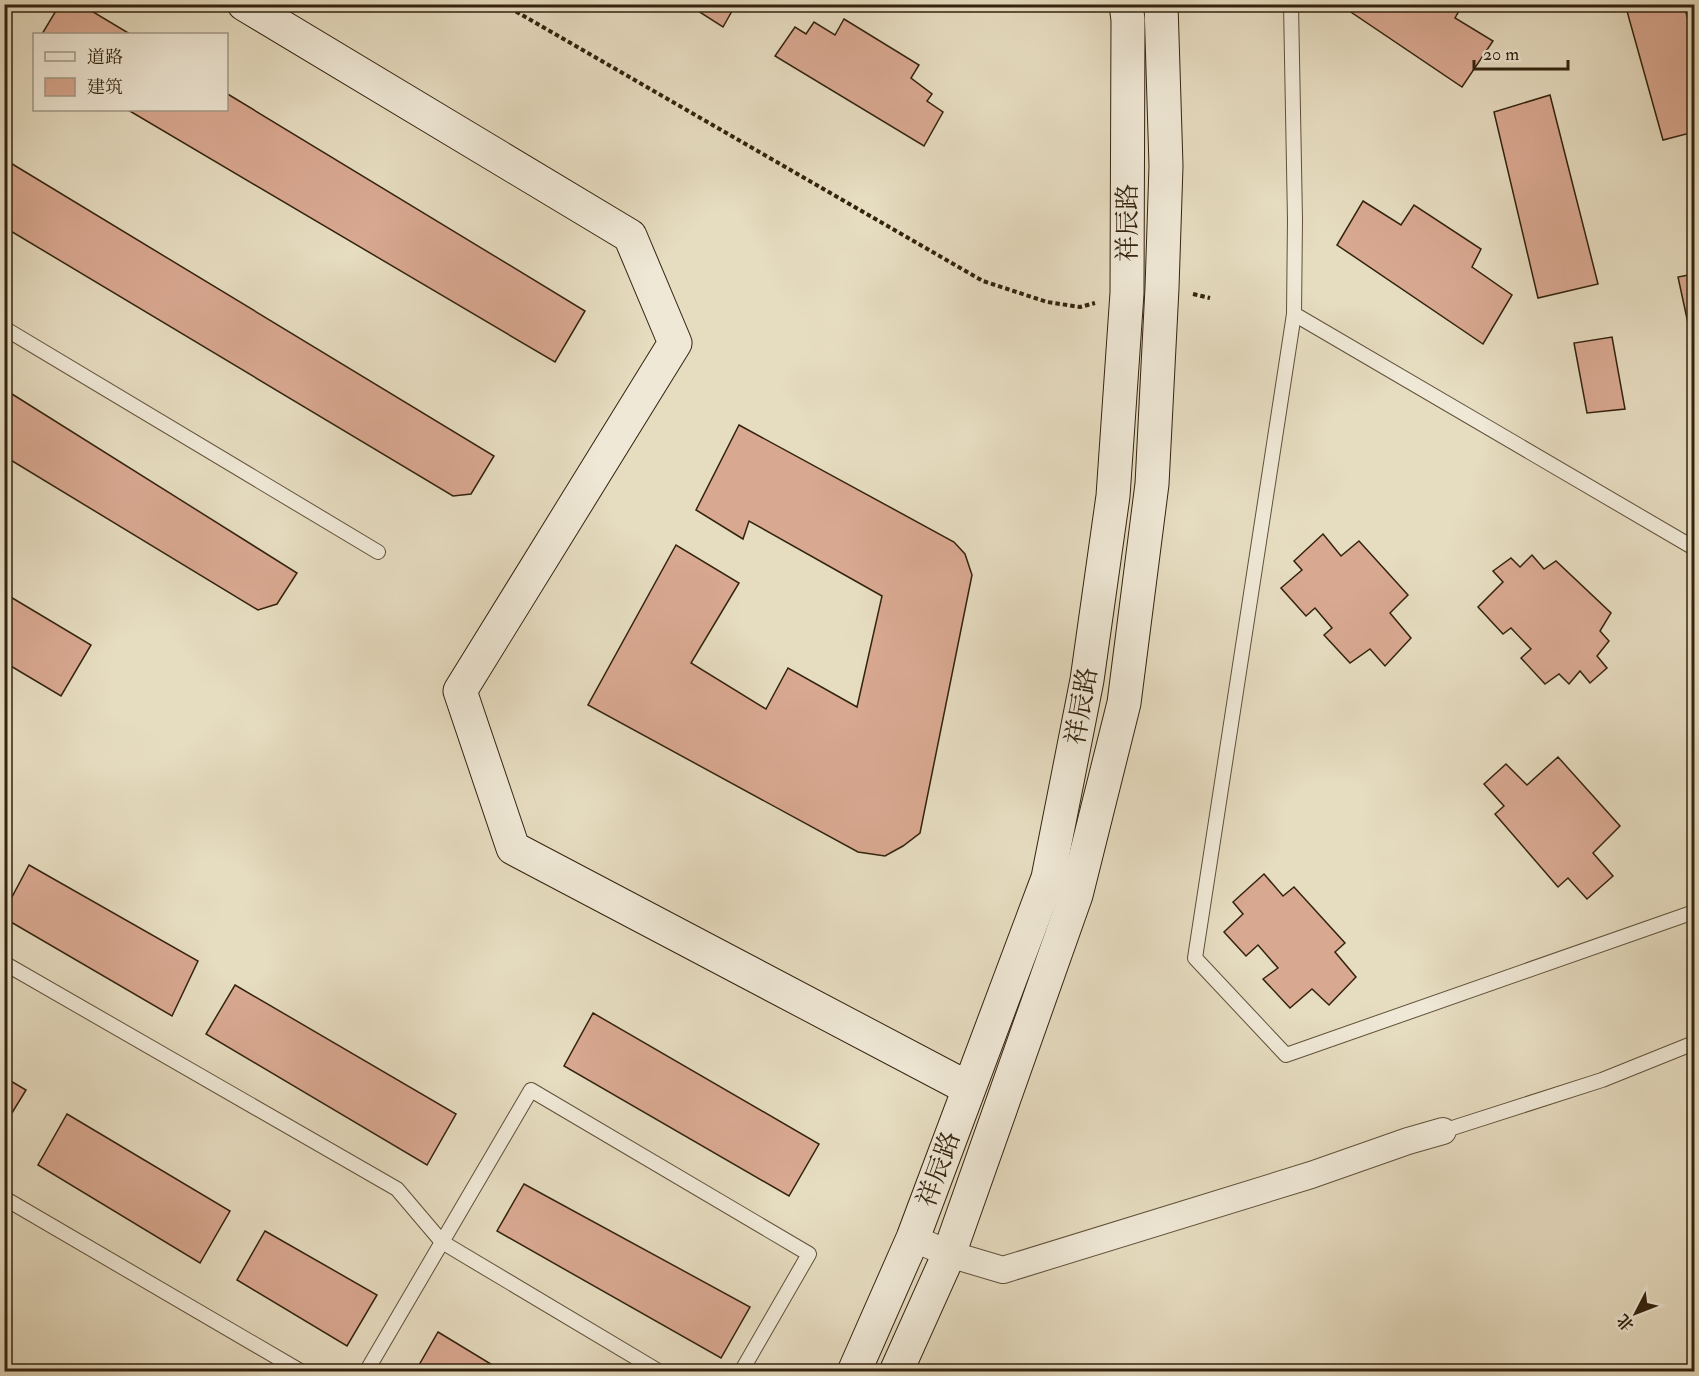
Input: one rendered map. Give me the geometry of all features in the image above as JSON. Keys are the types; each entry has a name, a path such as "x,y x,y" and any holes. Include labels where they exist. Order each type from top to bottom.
{"street":[{"path":"244,4 630,236 675,344 460,691 513,848 968,1088"},
{"name":"祥辰路","path":"854,1371 913,1238 1048,878 1087,680 1113,496 1127,293 1128,20 1126,4"},
{"name":"祥辰路","path":"896,1371 949,1254 1076,895 1124,703 1152,484 1166,166 1161,4"},
{"path":"913,1238 949,1254 1003,1270 1277,1186 1443,1131"}],"lane":[{"path":"1291,4 1295,220 1294,314 1196,958 1286,1055 1695,912"},
{"path":"1294,314 1695,548"},
{"path":"4,328 378,552"},
{"path":"4,963 397,1189 442,1242 660,1371"},
{"path":"1443,1131 1602,1080 1695,1043"},
{"path":"366,1371 531,1090 809,1254 741,1371"},
{"path":"4,1198 302,1371"}],"path":[{"path":"502,4 983,281 1047,302 1080,308 1127,293"},
{"path":"1162,288 1210,298"}],"building":[{"path":"60,4 80,4 128,33 43,33"},
{"path":"687,4 736,4 723,27"},
{"path":"1339,4 1463,4 1455,18 1493,41 1462,87"},
{"path":"1625,4 1684,4 1694,46 1694,132 1663,140"},
{"path":"844,19 919,65 911,78 932,94 927,101 943,112 924,146 775,56 795,27 806,34 814,22 835,35"},
{"path":"228,94 585,311 555,362 130,111 228,111"},
{"path":"1550,95 1598,284 1538,298 1494,112"},
{"path":"4,159 494,456 471,494 453,496 4,227"},
{"path":"1363,201 1401,225 1414,205 1481,249 1472,267 1512,295 1483,344 1337,245"},
{"path":"1694,274 1694,351 1678,277"},
{"path":"1612,337 1625,409 1587,413 1574,343"},
{"path":"4,389 297,573 277,604 258,610 4,456"},
{"path":"739,425 954,542 965,554 972,575 920,833 885,856 858,852 588,705 676,545 739,583 691,663 766,709 788,668 857,707 882,596 749,521 743,539 696,510"},
{"path":"1323,534 1341,556 1359,541 1408,595 1390,613 1411,638 1385,666 1370,649 1350,663 1324,635 1332,628 1315,608 1306,616 1281,588 1302,570 1294,561"},
{"path":"1532,555 1544,569 1556,561 1611,613 1600,631 1609,641 1597,656 1607,668 1590,683 1580,671 1569,684 1559,674 1545,684 1521,658 1531,649 1511,628 1503,634 1478,607 1503,582 1493,571 1511,558 1520,567"},
{"path":"4,593 91,645 61,696 4,662"},
{"path":"1558,757 1620,826 1593,853 1613,876 1587,899 1568,878 1558,887 1495,814 1504,806 1484,784 1506,764 1527,785"},
{"path":"29,865 198,961 172,1016 4,918 4,912"},
{"path":"1264,874 1283,896 1294,887 1345,943 1335,952 1356,977 1329,1005 1312,989 1290,1008 1263,979 1278,968 1258,945 1246,956 1224,932 1243,914 1233,902"},
{"path":"235,985 456,1114 427,1165 206,1034"},
{"path":"593,1013 819,1144 789,1196 564,1066"},
{"path":"4,1077 26,1090 4,1126"},
{"path":"67,1114 230,1211 200,1263 38,1165"},
{"path":"524,1184 750,1307 721,1358 497,1231"},
{"path":"265,1231 377,1295 347,1346 237,1280"},
{"path":"438,1332 504,1372 415,1372"}]}
